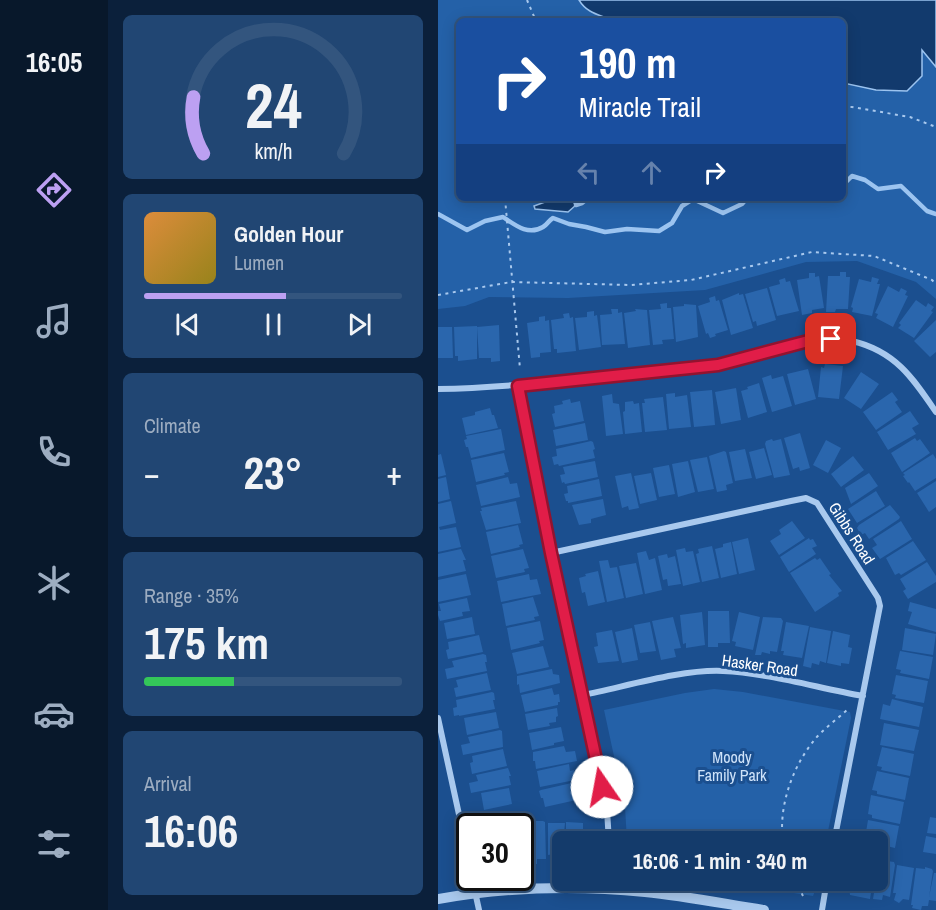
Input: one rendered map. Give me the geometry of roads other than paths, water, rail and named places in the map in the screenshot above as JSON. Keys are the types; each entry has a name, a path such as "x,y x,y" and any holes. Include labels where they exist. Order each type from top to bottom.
{"street":[{"path":"438,389 518,386 718,365 812,340 831,339 849,340 871,347 900,364 913,378 936,412"},
{"path":"518,386 551,553 607,810 608,831"},
{"name":"Gibbs Road","path":"551,553 806,498 816,504 878,598 880,606 836,831"},
{"name":"Hasker Road","path":"582,695 685,674 720,671 863,696"},
{"path":"438,718 459,813"},
{"path":"438,899 552,887"},
{"path":"475,891 479,910"},
{"path":"644,891 764,910"},
{"path":"822,910 825,891"}],"waterway":[{"path":"846,182 852,176 865,180 878,189 901,186 927,211 936,214"},
{"path":"576,205 584,201"},
{"path":"438,214 467,230 485,221 503,217 527,230 543,227 553,218 605,232 627,229 659,231 672,223 682,206 690,201"},
{"path":"697,201 723,213 744,201"}],"park label":[{"name":"Moody Family Park","path":"732,766"}]}
